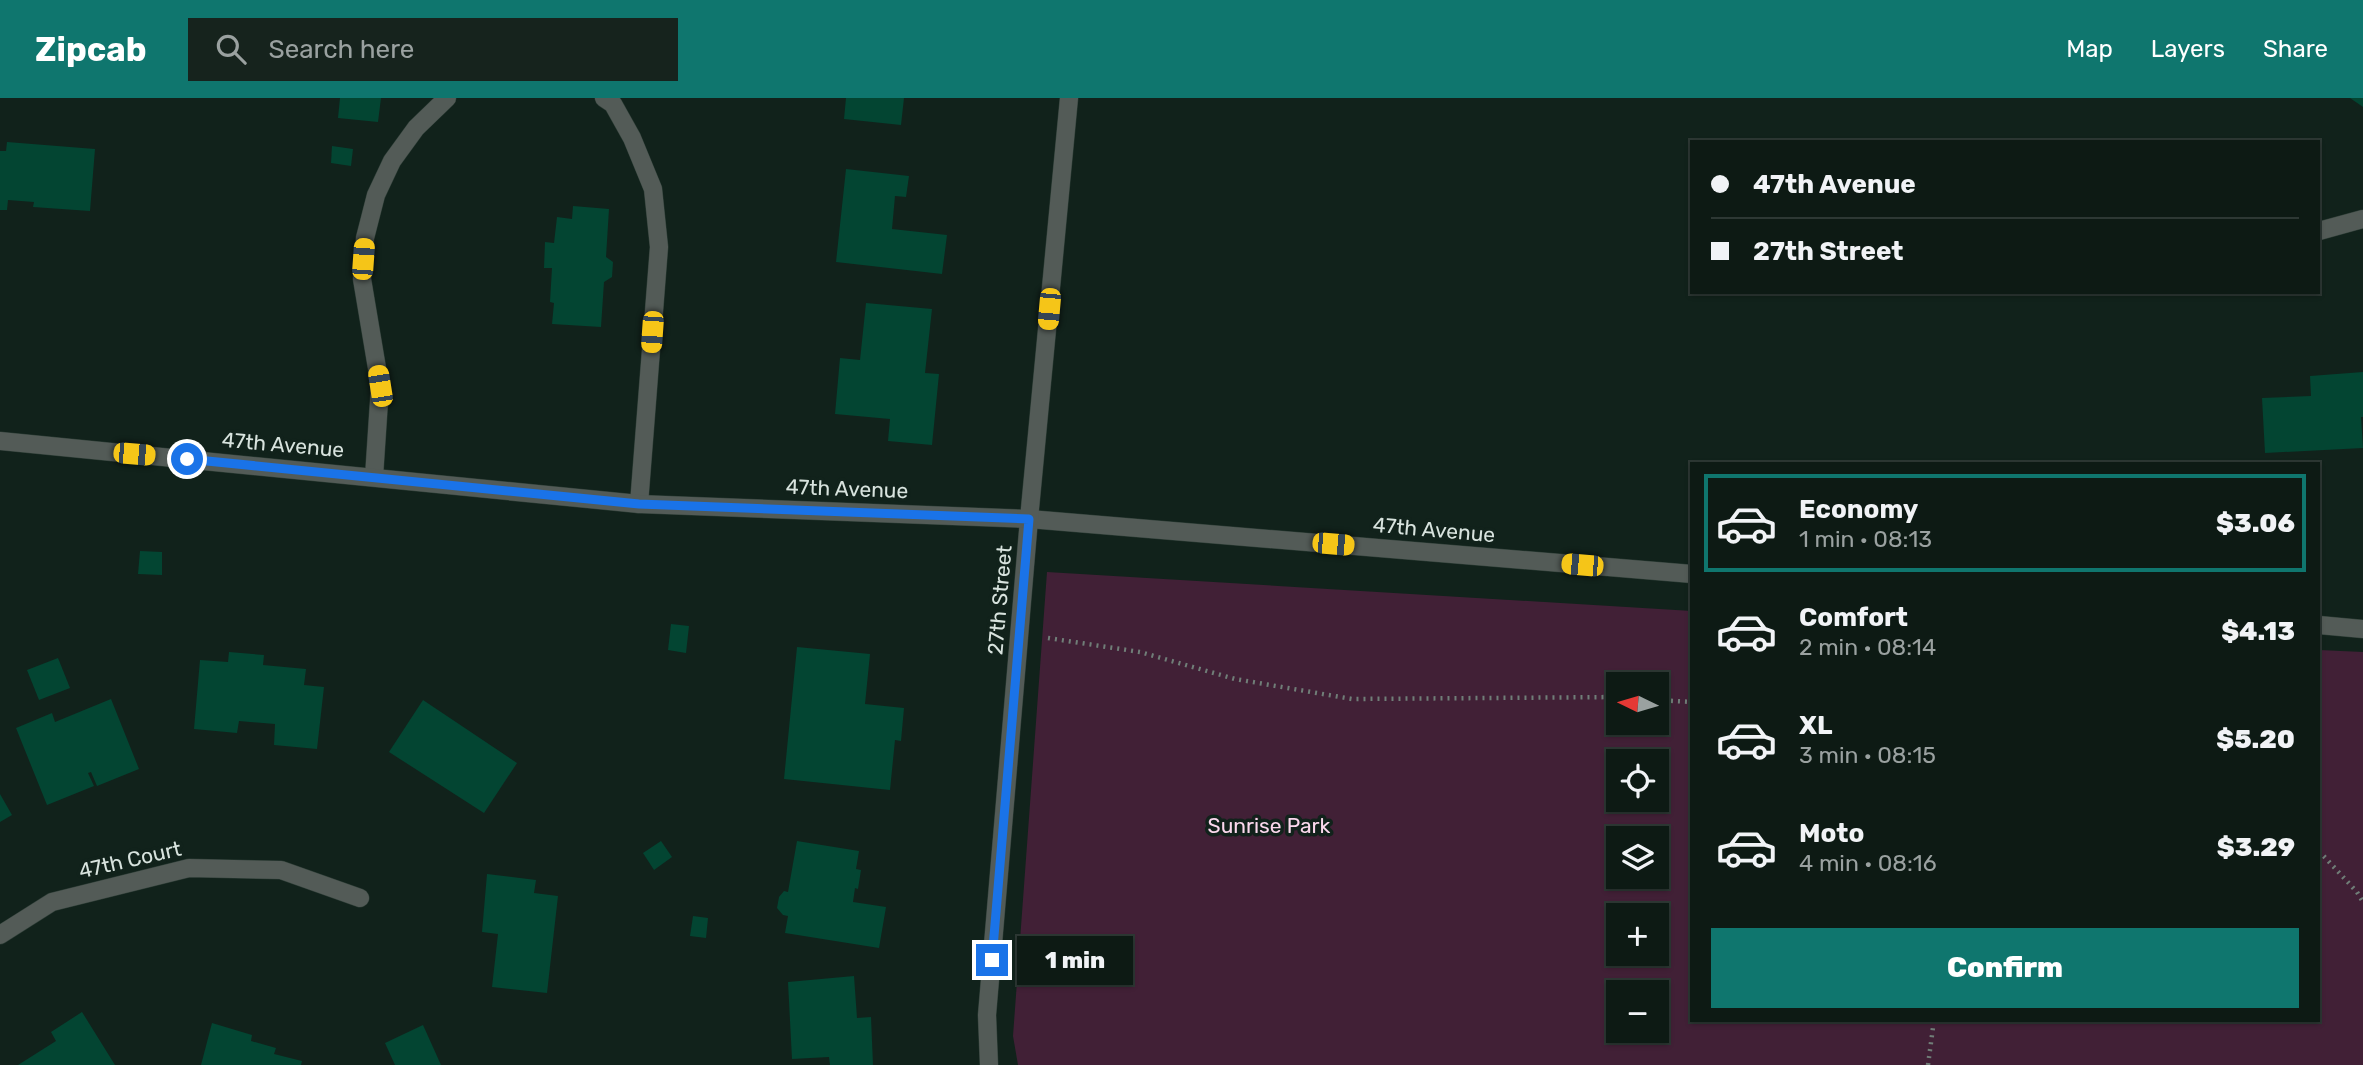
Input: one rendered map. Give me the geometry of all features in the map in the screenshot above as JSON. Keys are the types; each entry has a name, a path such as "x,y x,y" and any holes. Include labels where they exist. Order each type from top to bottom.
{"street":[{"path":"374,477 380,386 362,279 365,238 376,195 392,161 416,128 447,98"},
{"path":"604,98 613,104 632,138 653,189 659,247 639,504"},
{"name":"27th Street","path":"989,1065 987,1015 1029,519 1069,98"},
{"path":"2320,231 2363,219"},
{"name":"47th Avenue","path":"0,441 639,504 1029,519 1690,574"},
{"path":"2320,625 2363,629"},
{"name":"47th Court","path":"0,935 52,902 189,867 281,870 360,898"}],"path":[{"path":"1020,636 1062,639 1140,652 1235,679 1352,699 1606,697"},
{"path":"1670,701 1690,702"},
{"path":"2320,852 2363,902"},
{"path":"1928,1065 1934,1022"}],"green space":[{"name":"Sunrise Park","path":"1047,572 1690,611 1690,1022 2320,1022 2320,650 2363,652 2363,1065 1018,1065 1013,1036"}],"building":[{"path":"340,98 381,98 378,122 338,118"},
{"path":"846,98 904,98 901,125 844,119"},
{"path":"2350,98 2363,98 2363,107"},
{"path":"7,142 95,149 90,211 33,207 34,202 8,200 7,210 0,210 0,151 6,151"},
{"path":"332,146 353,149 351,166 331,163"},
{"path":"846,169 909,176 906,197 895,196 892,229 947,235 942,274 836,262"},
{"path":"573,206 609,209 606,257 613,262 612,277 604,282 601,327 552,324 552,268 544,268 545,242 554,243 557,217 572,219"},
{"path":"866,303 932,309 925,373 939,374 932,445 888,441 890,419 835,414 840,358 860,360"},
{"path":"2363,372 2363,448 2265,453 2262,398 2311,396 2310,376"},
{"path":"140,551 162,552 162,575 138,574"},
{"path":"671,624 689,626 686,653 668,650"},
{"path":"797,647 870,654 865,704 904,708 901,741 895,740 890,790 784,779"},
{"path":"229,652 264,655 263,665 306,669 304,685 324,687 317,749 274,745 275,724 239,721 237,733 194,729 200,660 228,662"},
{"path":"58,658 70,688 39,700 27,670"},
{"path":"111,699 139,769 97,786 91,772 88,773 94,786 47,805 16,728 52,713 55,722"},
{"path":"423,700 517,763 484,813 389,752"},
{"path":"0,794 12,815 0,822"},
{"path":"661,841 672,857 654,870 643,853"},
{"path":"797,841 859,851 856,869 861,870 853,902 886,907 879,948 785,933 788,916 783,915 777,908 779,897 784,891 788,892"},
{"path":"487,874 536,880 534,893 558,896 547,993 492,987 498,934 482,932"},
{"path":"693,916 708,918 706,938 690,936"},
{"path":"854,976 857,1018 871,1017 873,1065 830,1065 829,1057 792,1059 788,982"},
{"path":"82,1012 115,1065 18,1065 56,1041 51,1032"},
{"path":"212,1023 252,1035 251,1041 276,1048 274,1054 302,1061 301,1065 201,1065"},
{"path":"423,1025 441,1065 395,1065 385,1043"}],"route":[{"path":"187,459 639,504 1029,519 992,960"}]}
